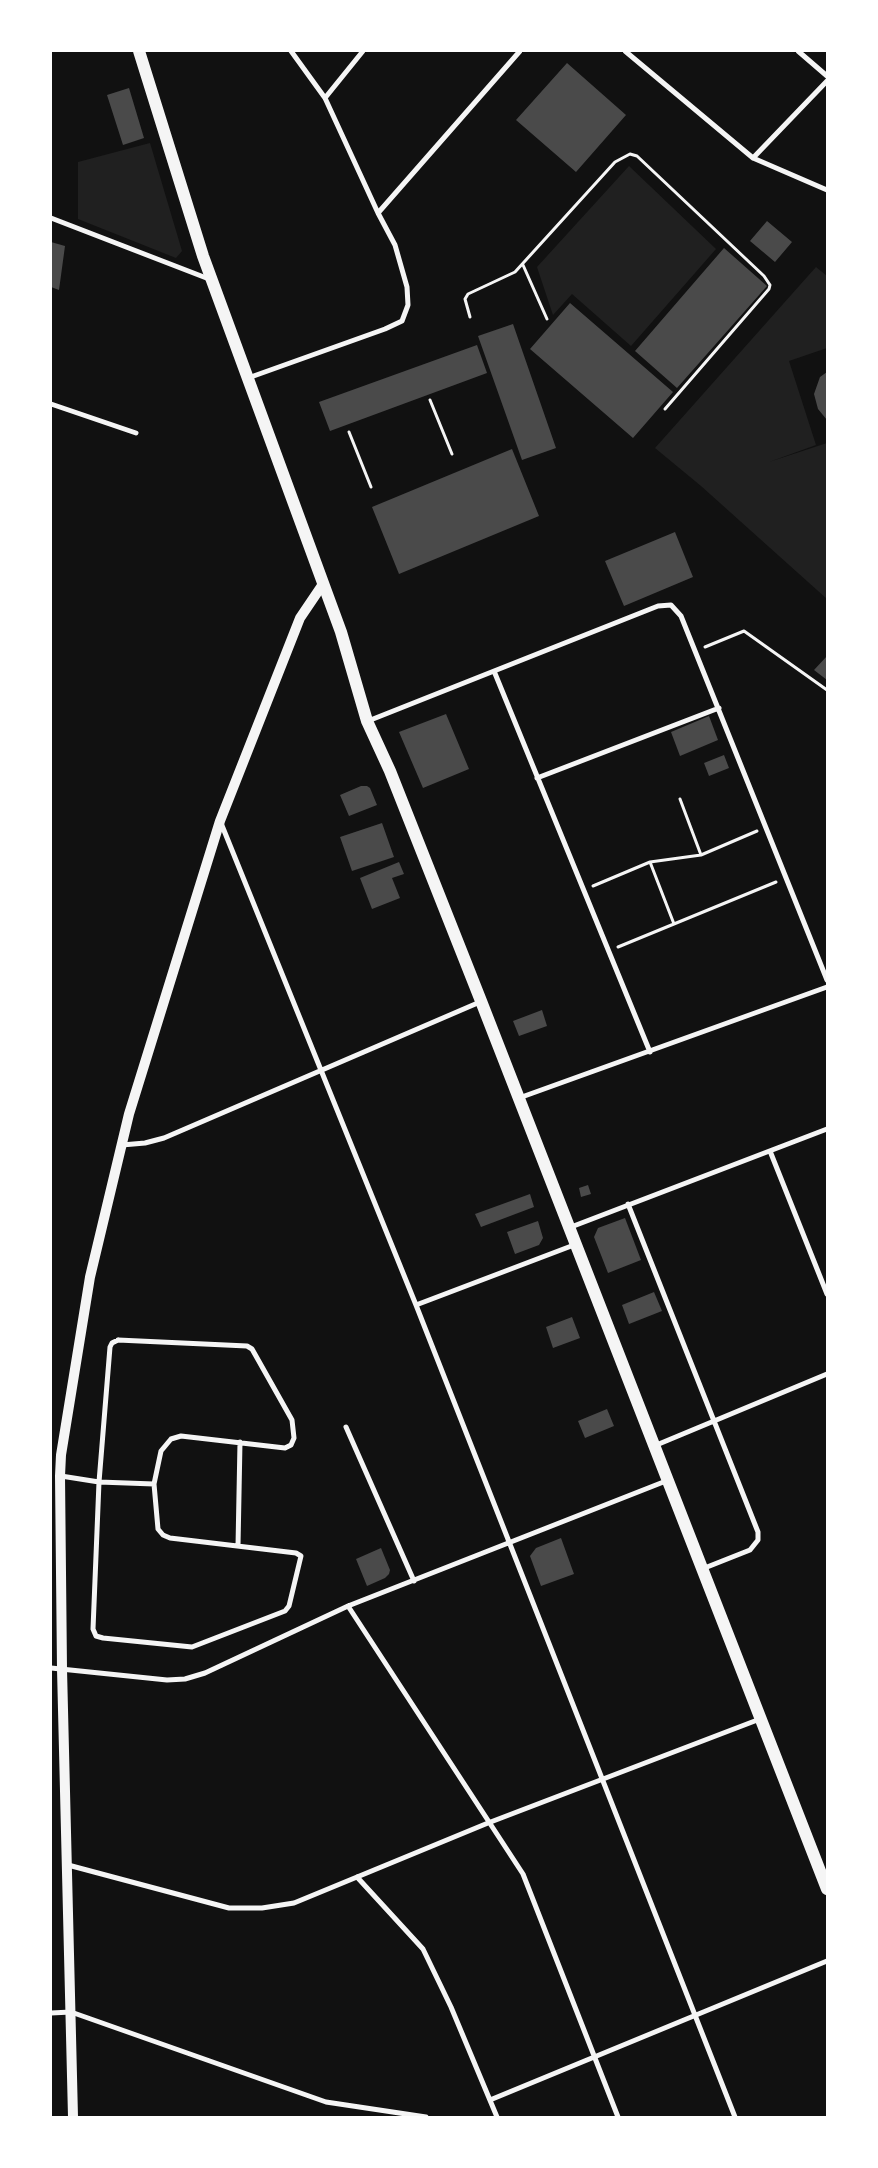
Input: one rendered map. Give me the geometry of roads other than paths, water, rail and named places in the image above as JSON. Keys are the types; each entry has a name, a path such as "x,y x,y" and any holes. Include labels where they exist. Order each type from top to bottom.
{"main road":[{"path":"138,51 212,280 341,632 367,721 390,771 481,1001 574,1245 827,1889"},
{"path":"73,2117 68,1865 56,1669 60,1476 90,1277 132,1104 220,821 300,618 323,584"}],"street":[{"path":"248,378 385,329 402,321 408,305 407,287 395,245 378,213 326,98 291,51"},
{"path":"326,98 363,51"},
{"path":"378,213 520,51"},
{"path":"625,51 753,158 827,190"},
{"path":"798,51 827,76"},
{"path":"753,158 827,81"},
{"path":"51,218 212,280"},
{"path":"51,404 136,433"},
{"path":"367,721 658,606 671,605 681,616 827,980"},
{"path":"494,671 650,1052"},
{"path":"537,778 719,708"},
{"path":"220,821 416,1305 735,2117"},
{"path":"518,1098 827,987"},
{"path":"122,1145 145,1143 164,1138 481,1001"},
{"path":"568,1228 827,1128"},
{"path":"770,1151 827,1294"},
{"path":"628,1204 758,1532 758,1540 750,1550 702,1570"},
{"path":"416,1305 574,1245"},
{"path":"118,1340 247,1346 252,1349 292,1420 294,1438 291,1445 285,1448 240,1442 181,1436 171,1439 161,1451 154,1484 158,1529 163,1535 170,1538 296,1553 301,1556 289,1606 285,1611 192,1646 96,1636 93,1629 99,1482 110,1347 112,1342 118,1340"},
{"path":"654,1446 827,1374"},
{"path":"346,1427 414,1581"},
{"path":"238,1546 240,1442"},
{"path":"60,1476 99,1482 154,1484"},
{"path":"56,1669 160,1679 185,1679 205,1673 348,1606 667,1480"},
{"path":"348,1606 523,1874 618,2117"},
{"path":"68,1865 229,1908 262,1908 294,1903 488,1823 760,1719"},
{"path":"357,1877 423,1949 451,2007 497,2117"},
{"path":"490,2100 827,1961"},
{"path":"51,2013 71,2012 326,2102 426,2117"}]}
